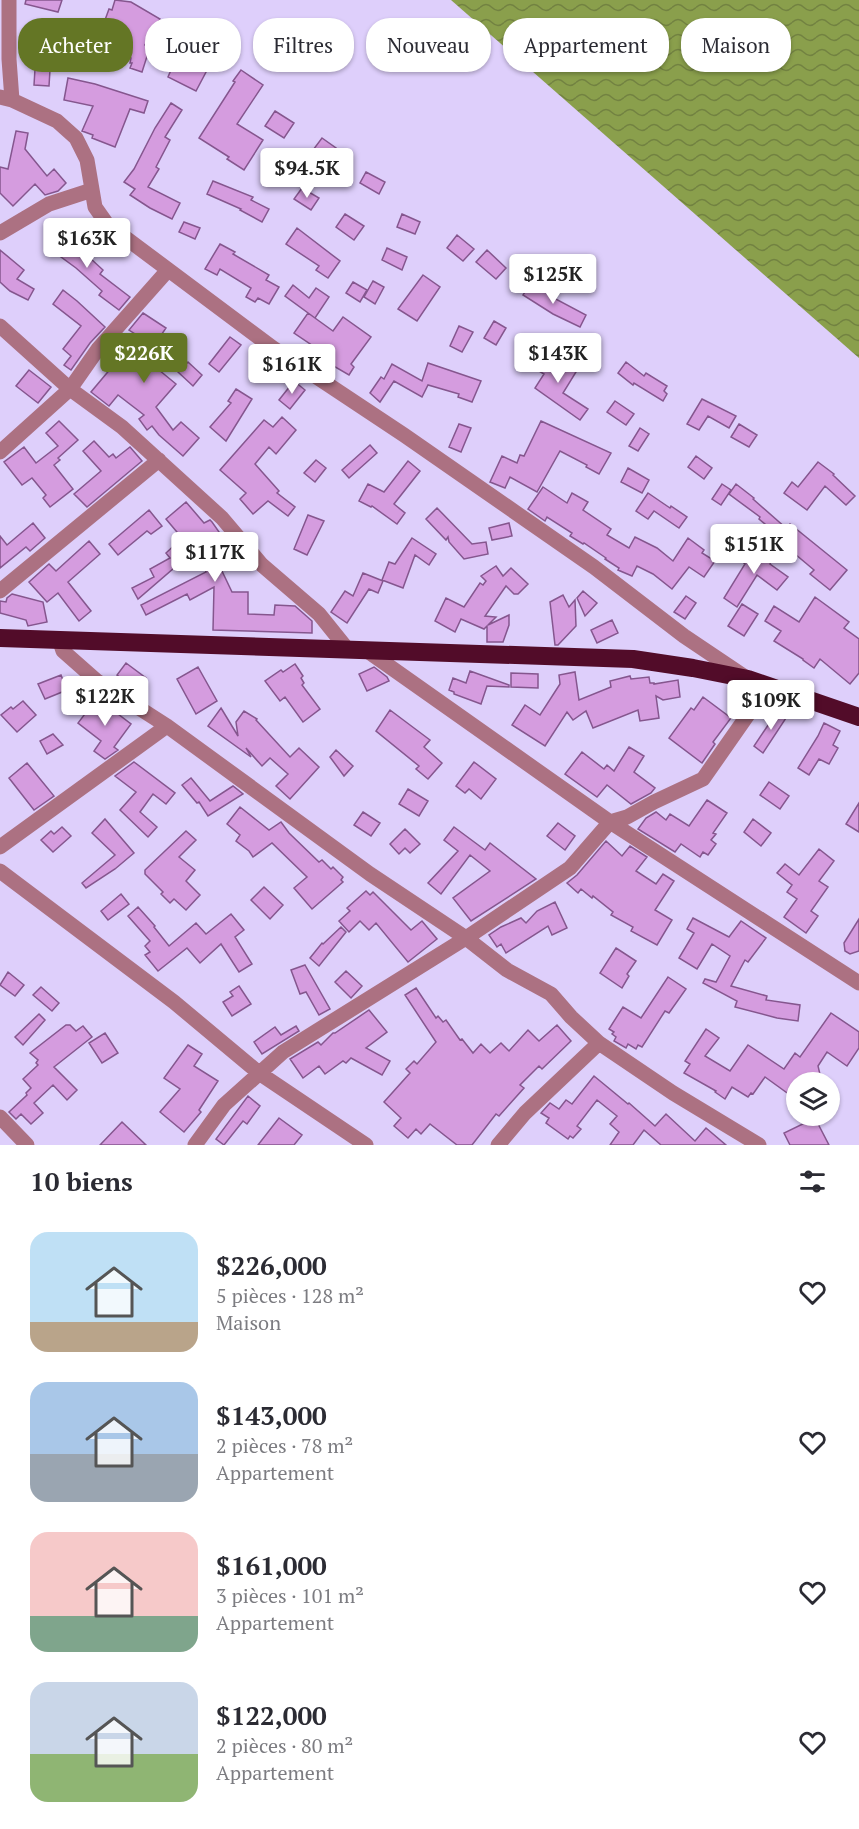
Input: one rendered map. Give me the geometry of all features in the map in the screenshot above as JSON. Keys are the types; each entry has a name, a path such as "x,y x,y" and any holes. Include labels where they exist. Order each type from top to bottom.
{"highway":[{"path":"0,638 633,659 748,679 859,717"}],"street":[{"path":"9,0 6,99 57,121 76,138 87,160 95,207 107,224 273,348 404,435 584,560 684,636 748,679"},
{"path":"0,233 49,204 92,190"},
{"path":"0,452 70,389 98,349 168,270"},
{"path":"0,326 70,389 122,427 222,518 262,565 319,614 348,650"},
{"path":"0,591 159,460"},
{"path":"59,639 63,651 97,681 167,726 361,867 466,938 507,970 551,994 598,1043 673,1093 759,1145"},
{"path":"369,652 610,822 859,983"},
{"path":"195,1145 224,1104 291,1046 466,938 570,868 610,822 627,817 703,778 768,686"},
{"path":"0,847 167,726"},
{"path":"0,872 174,1002 259,1073 366,1145"},
{"path":"498,1145 525,1113 598,1043"},
{"path":"0,1117 27,1145"}],"water":[{"path":"451,0 859,0 859,358 533,72 669,72 669,18 503,18 503,46 491,35 491,18 472,18"}],"building":[{"path":"26,0 62,0 58,12 25,4"},
{"path":"115,0 131,2 158,18 145,18 145,63 142,72 133,69 133,18 106,18 109,9 112,10"},
{"path":"241,70 263,85 237,124 263,140 244,170 227,159 229,157 199,138 235,82 233,81"},
{"path":"35,72 50,72 49,86 34,85"},
{"path":"170,72 206,72 196,91 168,77"},
{"path":"68,78 148,101 144,113 130,109 115,147 92,138 93,135 82,131 93,106 64,100"},
{"path":"171,103 182,110 165,137 170,140 156,167 159,169 148,187 180,203 172,219 130,195 135,189 124,182 134,169"},
{"path":"275,111 294,123 284,138 265,126"},
{"path":"16,131 28,133 25,149 47,176 54,169 66,183 58,191 45,195 35,184 13,206 0,193 0,167 8,169"},
{"path":"322,138 336,148 326,163 315,155 317,153 313,150"},
{"path":"366,172 385,182 379,194 360,183"},
{"path":"213,181 253,197 251,200 269,209 262,222 241,209 207,194"},
{"path":"302,188 319,198 311,210 294,199"},
{"path":"345,214 364,226 354,240 336,227"},
{"path":"402,214 420,222 415,234 397,227"},
{"path":"184,222 200,228 195,239 179,232"},
{"path":"297,228 340,261 328,278 316,270 319,266 286,244"},
{"path":"56,231 78,246 103,270 100,274 130,297 119,310 99,295 102,291 76,268 46,246"},
{"path":"457,235 474,249 463,261 447,248"},
{"path":"220,244 269,275 266,280 279,287 269,304 258,298 255,302 246,297 251,288 220,269 217,275 205,269"},
{"path":"387,248 407,257 402,270 382,260"},
{"path":"0,250 24,270 17,279 34,289 28,300 10,291 0,282"},
{"path":"487,250 506,268 496,279 476,262"},
{"path":"423,275 440,287 417,321 398,309"},
{"path":"373,281 384,287 375,304 364,297"},
{"path":"532,281 552,293 550,296 586,315 580,327 553,314 523,295"},
{"path":"353,282 367,290 360,302 346,293"},
{"path":"293,285 309,298 316,288 329,297 315,318 285,296"},
{"path":"63,290 105,327 90,343 71,370 64,365 71,356 63,349 81,326 53,304"},
{"path":"143,313 166,328 146,357 147,360 176,384 156,407 173,430 181,422 199,438 183,456 152,426 147,430 139,419 144,415 118,395 109,406 91,392 117,361 115,359 135,334 129,330"},
{"path":"308,313 333,331 343,317 371,337 351,364 354,367 349,375 332,365 329,370 313,359 319,350 294,333"},
{"path":"494,321 506,328 496,345 484,338"},
{"path":"459,326 473,332 462,352 450,346"},
{"path":"230,337 241,345 219,372 209,364"},
{"path":"545,352 576,372 563,393 588,409 580,420 535,388 544,374 534,368"},
{"path":"188,362 202,375 193,386 178,372"},
{"path":"626,362 644,376 646,373 667,386 664,391 667,394 663,401 634,383 633,385 618,373"},
{"path":"428,363 481,381 472,402 458,397 459,394 428,385 422,397 394,381 380,402 370,393 381,377 384,379 392,364 422,381"},
{"path":"29,370 51,387 38,403 16,386"},
{"path":"294,381 305,390 290,409 279,400"},
{"path":"236,389 252,399 226,441 210,427 231,403 228,401"},
{"path":"702,399 736,416 729,428 708,416 699,430 687,424"},
{"path":"615,401 634,414 626,425 607,412"},
{"path":"282,417 296,430 276,454 269,447 255,464 279,491 277,493 295,507 288,516 268,501 253,514 240,499 246,493 220,470 264,420 273,427"},
{"path":"59,421 78,440 58,458 60,460 54,465 73,489 50,507 43,498 46,495 32,478 22,485 4,462 24,447 36,463 58,446 46,433"},
{"path":"541,421 611,453 599,474 560,451 537,492 510,477 505,488 490,482 502,456 517,463 520,455 524,456"},
{"path":"459,424 471,428 461,452 449,447"},
{"path":"739,424 757,435 749,447 731,437"},
{"path":"640,428 649,434 638,451 629,446"},
{"path":"94,441 109,457 113,454 116,458 130,447 142,461 87,507 74,494 101,471 83,451"},
{"path":"370,445 377,453 349,478 342,470"},
{"path":"696,456 712,468 704,479 688,467"},
{"path":"316,460 326,468 315,482 304,473"},
{"path":"408,461 420,471 394,504 405,513 397,524 372,506 359,501 368,484 384,492"},
{"path":"818,462 834,474 855,496 846,505 825,486 807,510 784,493 792,482 798,487"},
{"path":"628,468 649,480 642,493 621,482"},
{"path":"722,484 731,490 721,505 712,499"},
{"path":"736,484 786,528 790,524 847,570 830,590 810,574 814,570 776,538 779,536 759,519 760,517 729,494"},
{"path":"543,487 567,503 572,493 588,502 583,510 611,529 607,535 629,548 635,537 657,548 673,561 688,538 704,550 702,553 715,561 704,577 689,567 672,589 653,574 637,566 632,576 618,570 619,568 606,558 570,536 572,533 547,517 545,521 528,509"},
{"path":"648,493 687,517 679,528 654,511 648,519 636,511"},
{"path":"186,502 204,523 210,520 224,539 211,548 232,592 248,592 248,614 274,615 275,605 295,606 312,621 312,633 213,630 214,587 190,600 187,594 146,615 141,605 206,572 195,550 138,599 132,588 154,577 150,569 170,558 166,553 182,538 166,519"},
{"path":"437,508 472,544 486,542 488,554 464,559 449,542 448,537 446,540 426,519"},
{"path":"149,510 162,526 151,534 147,531 118,555 109,544"},
{"path":"308,515 324,521 307,555 294,549"},
{"path":"33,523 45,538 30,551 26,547 0,568 0,536 7,545"},
{"path":"509,523 512,536 492,540 489,528"},
{"path":"412,538 436,554 429,565 415,555 403,588 382,580 389,562 395,564"},
{"path":"89,541 100,554 68,582 91,611 79,621 58,593 47,602 29,582 49,564 56,571"},
{"path":"749,544 788,577 777,590 757,575 737,607 724,598 745,564 738,558"},
{"path":"496,566 503,576 511,568 528,584 518,594 514,594 506,586 485,616 496,617 488,625 509,615 509,625 503,642 487,642 487,626 484,629 461,619 455,632 435,621 446,598 464,607 480,583 483,585 486,581 481,576"},
{"path":"363,573 383,581 378,593 369,589 347,623 331,612 345,591 353,596"},
{"path":"583,591 597,603 585,616 577,598"},
{"path":"12,594 43,602 47,622 28,626 26,620 0,613 0,601 6,602"},
{"path":"563,595 569,607 575,600 576,626 558,645 555,645 550,602"},
{"path":"686,596 696,603 685,619 674,612"},
{"path":"815,597 849,622 844,628 859,639 859,673 850,684 820,659 814,668 774,641 781,631 765,621 774,606 799,622"},
{"path":"742,604 758,614 744,636 728,626"},
{"path":"612,620 618,633 597,643 591,630"},
{"path":"126,663 146,678 137,690 117,675"},
{"path":"295,664 303,676 302,685 320,709 303,722 285,697 280,701 265,681"},
{"path":"198,667 217,701 196,714 177,679"},
{"path":"374,667 389,681 367,691 359,674"},
{"path":"470,671 509,685 509,687 487,686 481,704 449,690 453,678 466,683"},
{"path":"575,672 579,700 611,687 610,681 630,676 631,679 649,677 650,683 654,684 678,680 680,697 663,700 656,696 659,718 640,721 638,710 593,728 586,711 573,720 567,712 545,746 512,725 525,705 540,715 560,684 559,675"},
{"path":"511,673 538,674 538,688 511,687"},
{"path":"61,675 67,690 45,699 38,684"},
{"path":"703,697 731,718 713,742 715,744 702,763 669,738 691,708 694,710"},
{"path":"97,698 131,724 114,747 118,750 105,759 94,751 101,741 78,723"},
{"path":"23,701 36,715 17,732 1,715"},
{"path":"221,708 238,736 236,722 244,711 257,719 290,757 299,748 319,767 290,799 276,786 288,774 270,758 262,766 246,748 251,757 208,726"},
{"path":"779,709 788,715 763,753 754,746"},
{"path":"390,710 430,740 424,747 442,763 428,779 416,769 419,766 376,731"},
{"path":"824,723 840,731 833,745 838,748 829,764 819,759 809,775 798,768"},
{"path":"53,734 63,745 47,754 40,741"},
{"path":"629,747 644,756 634,772 655,788 651,793 631,804 607,785 597,797 565,774 582,752 604,769 607,765 614,771"},
{"path":"336,750 353,766 344,776 330,757"},
{"path":"134,762 175,793 166,804 153,794 140,812 157,827 148,837 120,810 136,792 115,776"},
{"path":"474,762 496,779 481,799 469,789 465,793 456,786"},
{"path":"27,763 54,796 34,810 9,778"},
{"path":"191,778 210,801 233,786 243,794 208,816 199,802 197,803 182,785"},
{"path":"769,782 789,796 780,809 760,795"},
{"path":"408,789 428,801 419,816 399,804"},
{"path":"707,800 727,813 713,833 716,834 711,840 716,844 708,855 703,852 700,857 681,844 675,852 638,829 646,818 656,812 666,820 670,814 689,826"},
{"path":"859,803 859,832 846,824"},
{"path":"240,807 269,830 281,822 319,862 322,860 331,869 333,867 343,877 341,880 343,882 312,909 294,888 307,877 272,843 253,857 236,841 240,835 227,824"},
{"path":"363,812 380,823 371,836 354,825"},
{"path":"105,819 134,853 86,888 82,883 115,855 92,833"},
{"path":"753,819 771,833 761,846 744,832"},
{"path":"558,823 575,836 565,850 547,836"},
{"path":"62,827 71,836 53,852 41,840 51,831 54,834"},
{"path":"454,827 485,850 490,843 536,879 471,921 453,898 490,871 470,855 441,894 428,883 458,851 444,840"},
{"path":"405,829 420,844 410,853 405,848 399,854 390,844"},
{"path":"186,831 196,840 179,857 195,870 186,881 200,895 186,910 174,899 170,903 161,894 163,892 145,874 145,870"},
{"path":"606,841 622,856 630,846 647,857 636,871 656,884 663,874 674,881 655,910 672,920 657,945 631,931 633,927 611,915 613,912 593,896 592,898 581,889 578,893 567,883 577,875"},
{"path":"819,849 834,861 819,881 828,887 811,911 818,916 806,933 784,917 797,899 787,892 792,885 777,873 785,864 799,875"},
{"path":"264,887 283,905 270,919 251,900"},
{"path":"366,891 370,895 373,892 411,930 422,921 437,939 408,962 376,923 369,930 360,921 349,932 339,921 350,911 347,908"},
{"path":"121,894 129,904 108,920 101,911"},
{"path":"555,902 567,928 552,935 548,926 506,953 501,944 497,947 489,935 521,918 526,923 537,911"},
{"path":"138,907 169,946 196,923 206,934 231,914 244,930 235,937 252,964 239,972 221,944 200,963 187,948 158,971 145,955 150,952 145,946 150,941 128,916"},
{"path":"693,918 729,937 741,921 766,938 748,962 745,960 731,986 767,996 766,1000 800,1005 798,1021 735,1007 737,1001 703,983 705,979 716,982 730,956 712,944 697,969 679,958 694,933 687,929"},
{"path":"859,919 859,951 850,954 845,951 844,943"},
{"path":"341,927 346,932 319,966 310,958 322,943"},
{"path":"616,948 636,961 627,974 629,976 622,988 600,973"},
{"path":"305,965 330,1009 319,1015 306,992 300,994 291,970"},
{"path":"346,971 362,986 351,998 335,982"},
{"path":"8,972 24,985 15,996 0,985"},
{"path":"668,977 686,989 669,1013 665,1011 642,1047 638,1045 636,1049 628,1044 626,1048 614,1041 616,1037 612,1034 614,1032 609,1029 623,1007 641,1018"},
{"path":"239,986 251,1004 232,1016 223,1002 233,996 230,992"},
{"path":"41,987 59,1003 52,1011 33,995"},
{"path":"416,988 436,1018 438,1016 443,1022 446,1020 460,1040 462,1039 473,1053 481,1044 490,1053 501,1043 509,1051 528,1030 539,1041 557,1025 571,1041 542,1069 539,1066 520,1085 524,1088 499,1116 496,1114 472,1145 457,1145 430,1124 421,1134 416,1129 408,1138 394,1126 401,1118 384,1102 410,1073 406,1069 414,1061 417,1064 436,1042 405,995"},
{"path":"369,1010 387,1032 366,1048 390,1061 382,1075 351,1058 325,1074 319,1066 303,1078 290,1059 318,1042 321,1045 333,1033"},
{"path":"831,1013 859,1032 859,1048 847,1066 827,1052 818,1066 819,1072 786,1072 786,1092 765,1077 753,1094 751,1093 748,1097 732,1087 725,1099 716,1091 684,1073 690,1064 685,1061 706,1029 719,1038 705,1056 730,1071 748,1045 784,1069 795,1053 800,1057"},
{"path":"39,1014 45,1020 23,1045 15,1037"},
{"path":"66,1025 70,1025 76,1031 83,1026 92,1037 54,1067 77,1090 67,1100 53,1085 34,1103 43,1113 31,1124 21,1114 16,1119 9,1112 27,1095 26,1093 31,1088 23,1079 38,1065 36,1063 38,1060 30,1053"},
{"path":"296,1026 299,1031 262,1054 254,1042 275,1027 281,1035"},
{"path":"105,1033 118,1053 102,1063 89,1043"},
{"path":"188,1045 202,1054 194,1066 218,1081 199,1110 201,1112 184,1132 160,1112 180,1089 164,1078"},
{"path":"594,1076 655,1126 666,1114 695,1141 706,1128 726,1145 661,1145 644,1130 633,1145 610,1145 619,1132 610,1124 617,1116 597,1100 577,1126 581,1129 573,1138 570,1136 568,1139 546,1123 549,1118 541,1113 550,1103 559,1109 566,1100 572,1104"},
{"path":"248,1096 260,1106 247,1124 243,1121 224,1145 216,1139"},
{"path":"279,1118 302,1135 294,1145 258,1145"},
{"path":"122,1122 146,1145 100,1145"},
{"path":"798,1126 819,1126 829,1145 790,1145 784,1133"}]}
